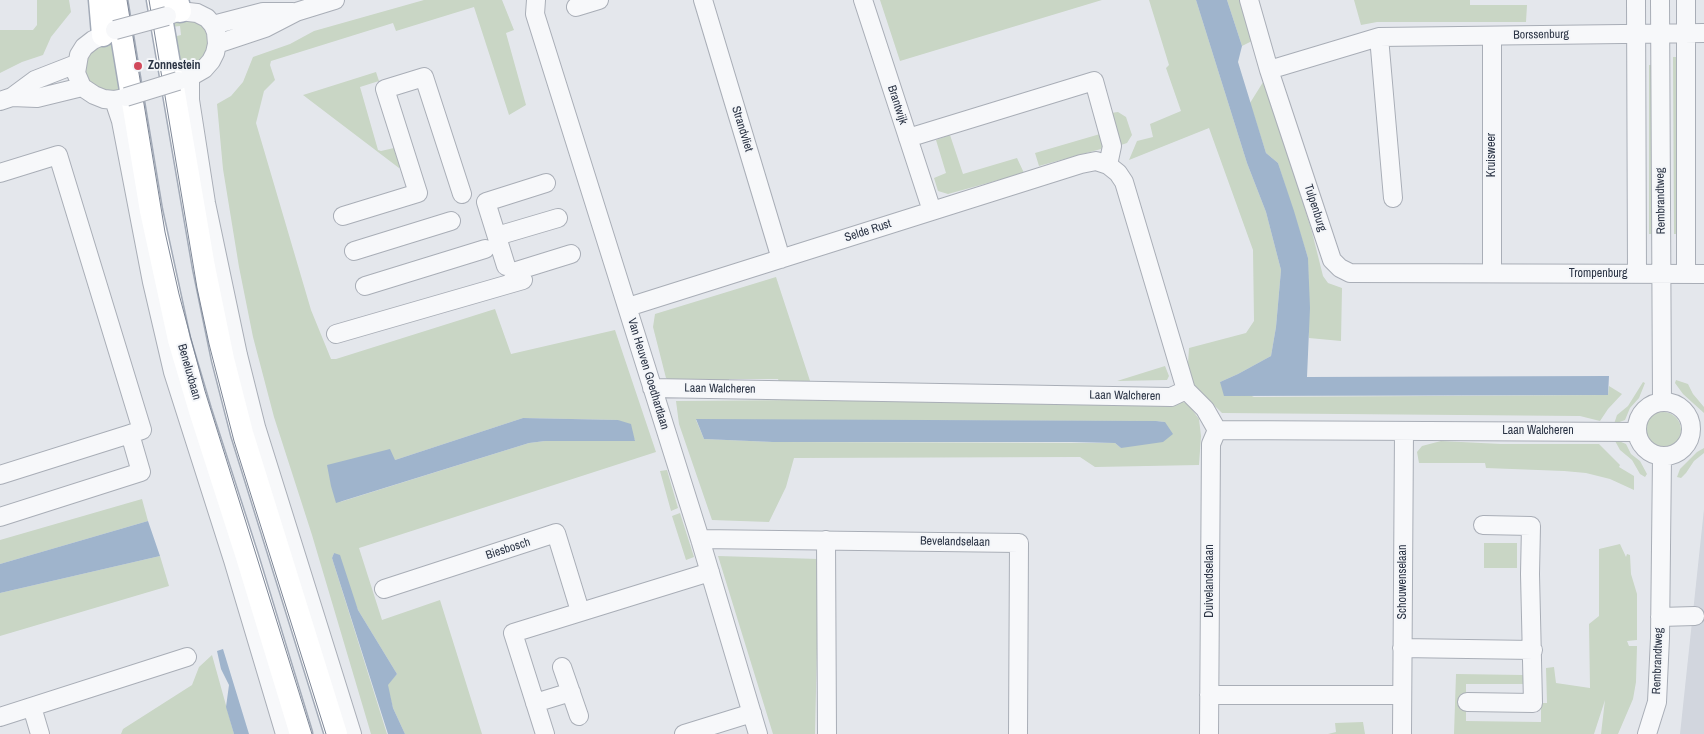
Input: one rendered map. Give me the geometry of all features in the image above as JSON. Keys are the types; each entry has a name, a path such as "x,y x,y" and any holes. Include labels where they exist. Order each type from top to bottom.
{"main road":[{"path":"100,0 109,32"},
{"name":"Beneluxbaan","path":"116,0 151,211 179,340 256,614 300,734"},
{"path":"170,7 204,267 223,359 242,433 304,604 336,734"}],"street":[{"path":"217,44 266,28 296,12 335,0"},
{"name":"Van Heuven Goedhartlaan","path":"524,0 536,7 758,734"},
{"path":"576,7 599,0"},
{"name":"Strandvliet","path":"703,0 781,259"},
{"name":"Brantwijk","path":"863,0 932,211"},
{"name":"Tulpenburg","path":"1249,0 1269,70 1332,260 1340,268 1350,272 1492,273"},
{"name":"Rembrandtweg","path":"1636,0 1637,274"},
{"name":"Rembrandtweg","path":"1660,0 1662,402"},
{"name":"Rembrandtweg","path":"1686,0 1695,274"},
{"path":"170,7 197,13 207,18 213,25 217,44 211,61 204,69 184,79 120,98 104,99 82,87 76,72 76,64 78,55 84,47 109,32 170,7"},
{"path":"213,25 263,12 296,12"},
{"name":"Borssenburg","path":"1269,70 1379,37 1704,32"},
{"name":"Kruisweer","path":"1492,36 1492,273"},
{"path":"1379,37 1393,198"},
{"path":"6,99 35,80 76,64"},
{"path":"343,216 418,193 385,89 424,77 462,194"},
{"path":"184,79 190,100 206,203 238,355 256,427 304,604 352,734"},
{"path":"908,138 1094,81 1112,146 1108,165 1118,173 1124,182 1186,390 1205,409 1217,430"},
{"path":"6,99 37,98 82,87"},
{"name":"Beneluxbaan","path":"120,98 121,121 152,282 173,372 256,614 285,734"},
{"path":"0,173 58,155 142,430 0,475"},
{"name":"Selde Rust","path":"628,307 1081,164 1096,162 1108,165"},
{"path":"514,273 491,242 486,202 546,183"},
{"path":"365,286 558,218"},
{"path":"354,250 451,221"},
{"path":"336,334 570,254"},
{"name":"Trompenburg","path":"1492,273 1695,274"},
{"name":"Laan Walcheren","path":"652,388 1171,397 1186,390"},
{"path":"1662,402 1671,403 1679,407 1686,413 1690,422 1698,430 1676,454 1662,456 1654,455 1642,446 1636,432 1638,421 1643,412 1651,405 1662,402"},
{"name":"Laan Walcheren","path":"1217,430 1636,432"},
{"name":"Duivelandselaan","path":"1209,734 1211,444 1217,430"},
{"name":"Schouwenselaan","path":"1402,734 1404,431"},
{"path":"0,517 142,472 130,434"},
{"name":"Rembrandtweg","path":"1647,734 1657,702 1662,456"},
{"path":"1467,702 1533,703 1530,574 1531,526 1483,525"},
{"name":"Biesbosch","path":"384,589 556,533 580,611"},
{"name":"Bevelandselaan","path":"700,539 1019,543 1018,734"},
{"path":"826,540 827,734"},
{"path":"545,734 512,633 710,572"},
{"name":"Rembrandtweg","path":"1660,617 1696,616"},
{"path":"1402,648 1533,650"},
{"path":"0,717 187,657"},
{"path":"562,667 579,716"},
{"path":"535,703 571,692"},
{"path":"1209,695 1402,695"},
{"path":"32,707 40,734"},
{"path":"684,734 752,713"}],"shaded area":[{"path":"1704,509 1704,734 1680,734"}],"green space":[{"path":"37,0 69,0 71,12 51,37 43,55 22,62 0,73 0,30 33,30 37,25"},
{"path":"424,0 502,0 514,30 506,33 526,105 509,115 474,7 396,31 393,23 271,61 270,65 275,80 264,91 256,123 311,310 331,359 495,309 511,354 615,330 656,452 359,548 382,620 440,600 482,734 405,734 393,708 387,685 397,674 358,610 334,553 332,558 387,734 371,734 312,535 274,417 253,337 223,169 217,104 231,96 243,82 253,57 290,44 314,31","holes":["523,418 618,420 635,440 545,441 529,443 340,502 395,460"]},
{"path":"880,0 1102,0 900,61"},
{"path":"1149,0 1196,0 1247,163 1266,212 1281,270 1276,327 1271,356 1220,382 1254,397 1608,395 1609,386 1622,394 1600,421 1580,416 1222,413 1187,379 1189,348 1246,333 1254,321 1253,250 1209,128 1129,160 1137,141 1153,137 1150,124 1181,111 1166,68 1169,65"},
{"path":"1227,0 1241,0 1252,41 1242,46"},
{"path":"1354,0 1470,0 1470,5 1527,5 1526,22 1377,22 1361,25"},
{"path":"185,19 201,25 205,30 209,44 205,58 181,72 173,37 181,35 180,26 171,27 173,23"},
{"path":"112,41 123,88 120,91 111,93 90,85 85,75 84,62 93,47"},
{"path":"1673,57 1681,57 1680,234 1674,234"},
{"path":"1649,65 1655,65 1655,234 1649,234"},
{"path":"376,72 379,81 360,87 378,150 394,148 399,168 303,95"},
{"path":"1265,79 1312,232 1323,276 1328,283 1342,288 1341,341 1309,338 1308,258 1278,163 1266,153 1250,103"},
{"path":"1118,112 1126,117 1132,135 1127,143 1121,145 1111,113"},
{"path":"1100,134 1104,143 1101,149 1039,166 1035,153"},
{"path":"950,135 963,174 1017,158 1024,173 948,194 938,191 934,178 946,173 936,140"},
{"path":"776,277 812,387 781,387 778,379 729,379 727,386 676,384 666,378 653,327 655,314"},
{"path":"1165,366 1169,376 1167,380 1117,381"},
{"path":"1676,380 1688,384 1693,394 1704,407 1704,413 1683,394 1675,383"},
{"path":"1643,382 1645,383 1639,398 1630,408 1625,420 1614,424 1617,415 1628,406"},
{"path":"676,401 1183,402 1188,404 1199,419 1201,436 1199,465 1095,467 1080,457 794,458 786,487 769,522 712,520 679,424","holes":["696,420 1165,422 1121,448 1115,443 773,442 704,439"]},
{"path":"1663,412 1676,417 1681,430 1676,443 1663,448 1650,443 1645,430 1650,417"},
{"path":"1614,439 1626,444 1631,454 1640,461 1647,474 1645,477 1640,474 1632,460 1620,450"},
{"path":"1441,441 1501,444 1599,444 1620,465 1619,467 1634,476 1634,490 1610,479 1586,473 1486,468 1485,463 1419,463 1417,452 1422,446"},
{"path":"1704,448 1704,453 1694,461 1686,473 1681,478 1677,477 1680,469 1697,452"},
{"path":"667,470 678,508 671,511 660,471"},
{"path":"142,499 148,521 0,564 0,540"},
{"path":"680,513 694,557 686,560 672,516"},
{"path":"1484,543 1517,543 1517,568 1484,568"},
{"path":"1620,544 1626,557 1627,554 1630,555 1631,574 1637,594 1637,640 1627,641 1629,646 1637,646 1636,682 1633,699 1618,734 1601,734 1605,700 1594,734 1454,734 1456,674 1524,675 1525,684 1466,684 1466,721 1541,722 1541,703 1547,703 1546,668 1554,667 1556,683 1590,688 1589,624 1599,616 1599,549"},
{"path":"160,556 169,586 0,636 0,593"},
{"path":"718,556 819,559 815,734 773,734"},
{"path":"212,655 234,734 121,734 123,729 192,685 199,667"},
{"path":"1363,722 1365,734 1328,734 1336,732 1335,723"}],"water":[{"path":"1196,0 1227,0 1242,46 1238,62 1266,153 1278,163 1308,258 1310,308 1307,377 1609,376 1608,395 1224,396 1220,382 1271,356 1276,327 1281,270 1266,212 1247,163"},
{"path":"523,418 618,420 631,424 635,441 545,441 529,443 336,503 327,465 390,449 395,460"},
{"path":"696,419 1156,421 1165,422 1173,434 1163,442 1121,448 1115,443 1071,442 773,442 704,439"},
{"path":"148,521 160,556 0,593 0,564"},
{"path":"334,553 340,555 358,610 397,674 388,685 393,708 405,734 388,734 332,558"},
{"path":"223,649 249,734 234,734 226,707 229,685 221,669 217,651"}],"tram line":[{"path":"127,0 165,232 179,294 205,391 312,734"},
{"path":"149,0 197,288 209,344 234,441 326,734"}],"place":[{"name":"Zonnestein","path":"138,66"}]}
